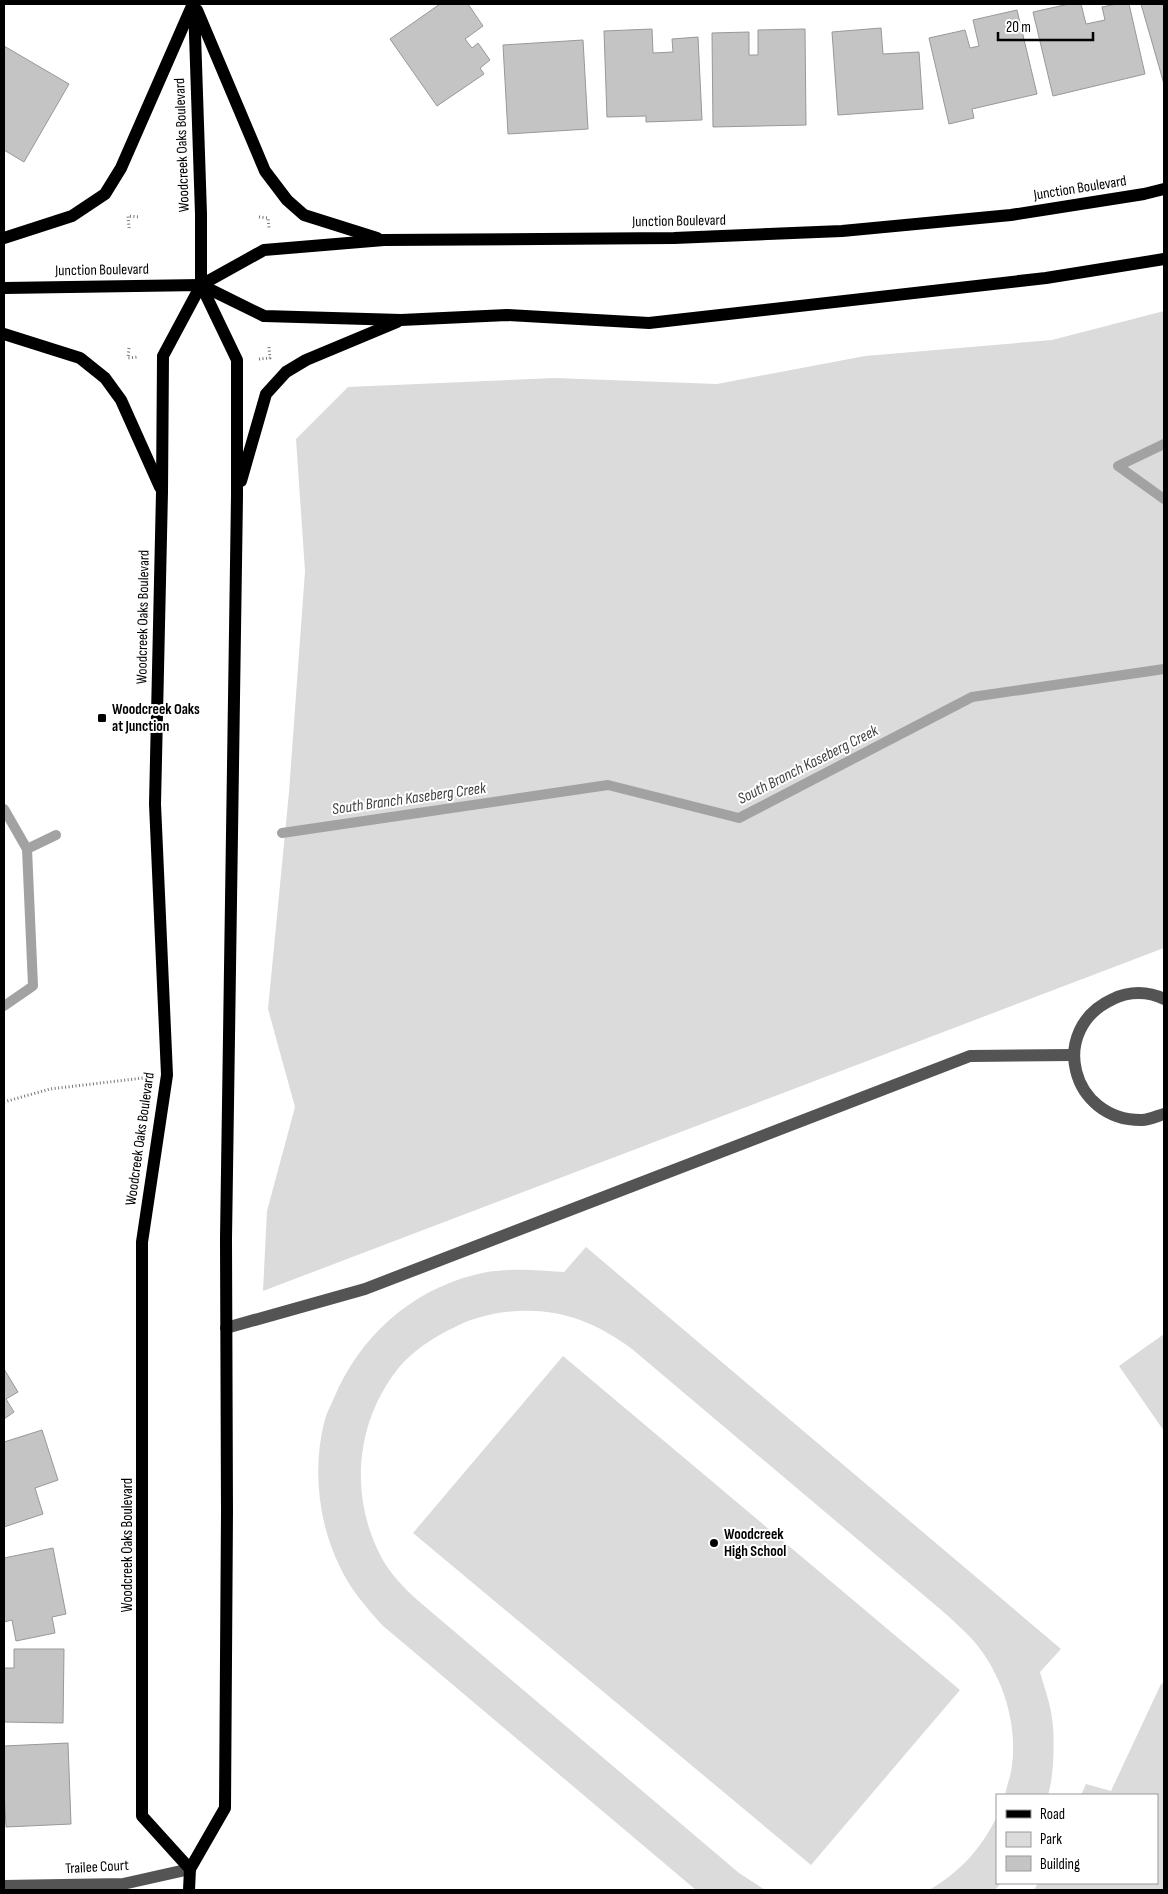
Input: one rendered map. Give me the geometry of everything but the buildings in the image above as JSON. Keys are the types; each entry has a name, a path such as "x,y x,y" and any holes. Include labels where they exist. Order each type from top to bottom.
{"main road":[{"path":"4,238 72,216 105,194 121,168 194,4"},
{"path":"194,4 265,171 287,200 304,215 384,240"},
{"name":"Woodcreek Oaks Boulevard","path":"190,1890 190,1869 225,1808 227,1132 237,496 237,360 201,285 201,214 194,4"},
{"name":"Junction Boulevard","path":"201,285 264,250 384,240 674,238 842,231 1011,215 1144,194 1164,189"},
{"name":"Junction Boulevard","path":"4,288 201,285 264,316 401,320 507,315 649,323 1036,279 1164,259"},
{"name":"Woodcreek Oaks Boulevard","path":"190,1869 142,1816 142,1242 167,1075 155,804 163,356 201,285"},
{"path":"237,496 266,394 286,372 306,360 401,320"},
{"path":"4,334 80,358 105,378 121,400 162,492"}],"street":[{"path":"1164,998 1142,993 1122,994 1103,1003 1087,1016 1077,1035 1073,1055 1077,1076 1087,1096 1103,1110 1123,1118 1144,1120 1164,1114"},
{"path":"226,1328 365,1289 970,1056 1073,1055"},
{"name":"Trailee Court","path":"4,1886 123,1884 190,1869"}],"path":[{"path":"129,228 128,216 140,217"},
{"path":"259,217 268,218 268,229"},
{"path":"129,348 128,358 138,357"},
{"path":"4,1102 50,1089 167,1075"}],"green space":[{"path":"1164,311 1164,948 263,1291 267,1211 295,1107 268,1009 289,792 305,571 296,439 348,387 555,378 717,384 865,356 1052,340"},
{"path":"586,1247 1061,1649 1040,1672 1050,1706 1053,1726 1053,1768 1048,1794 1005,1794 1011,1769 1013,1748 1010,1714 999,1681 991,1666 982,1651 967,1634 944,1612 632,1349 601,1329 567,1316 538,1311 524,1311 495,1314 468,1321 439,1335 421,1347 397,1370 383,1392 372,1415 365,1439 361,1464 361,1489 365,1514 373,1538 388,1568 417,1599 739,1873 765,1890 696,1890 382,1625 359,1598 340,1567 327,1532 319,1495 318,1475 321,1437 325,1419 345,1376 357,1356 389,1320 408,1305 451,1282 485,1272 496,1271 541,1270 564,1272"},
{"path":"1164,1334 1164,1431 1119,1366"},
{"path":"563,1356 960,1690 811,1865 413,1533"},
{"path":"1164,1683 1164,1890 1034,1890 1037,1884 1158,1884 1158,1794 1081,1794 1086,1784 1111,1791 1161,1684"},
{"path":"996,1818 996,1884 1000,1884 995,1890 929,1890 950,1876 969,1859"}],"waterway":[{"name":"South Branch Kaseberg Creek","path":"1164,444 1118,466 1164,499"},
{"name":"South Branch Kaseberg Creek","path":"282,833 608,785 739,818 972,697 1164,669"},
{"path":"4,809 27,849"},
{"name":"South Branch Kaseberg Creek","path":"4,1006 33,986 27,849 56,835"}],"place":[{"name":"Woodcreek Oaks at Junction","path":"102,718"},
{"name":"Woodcreek High School","path":"714,1543"}]}
